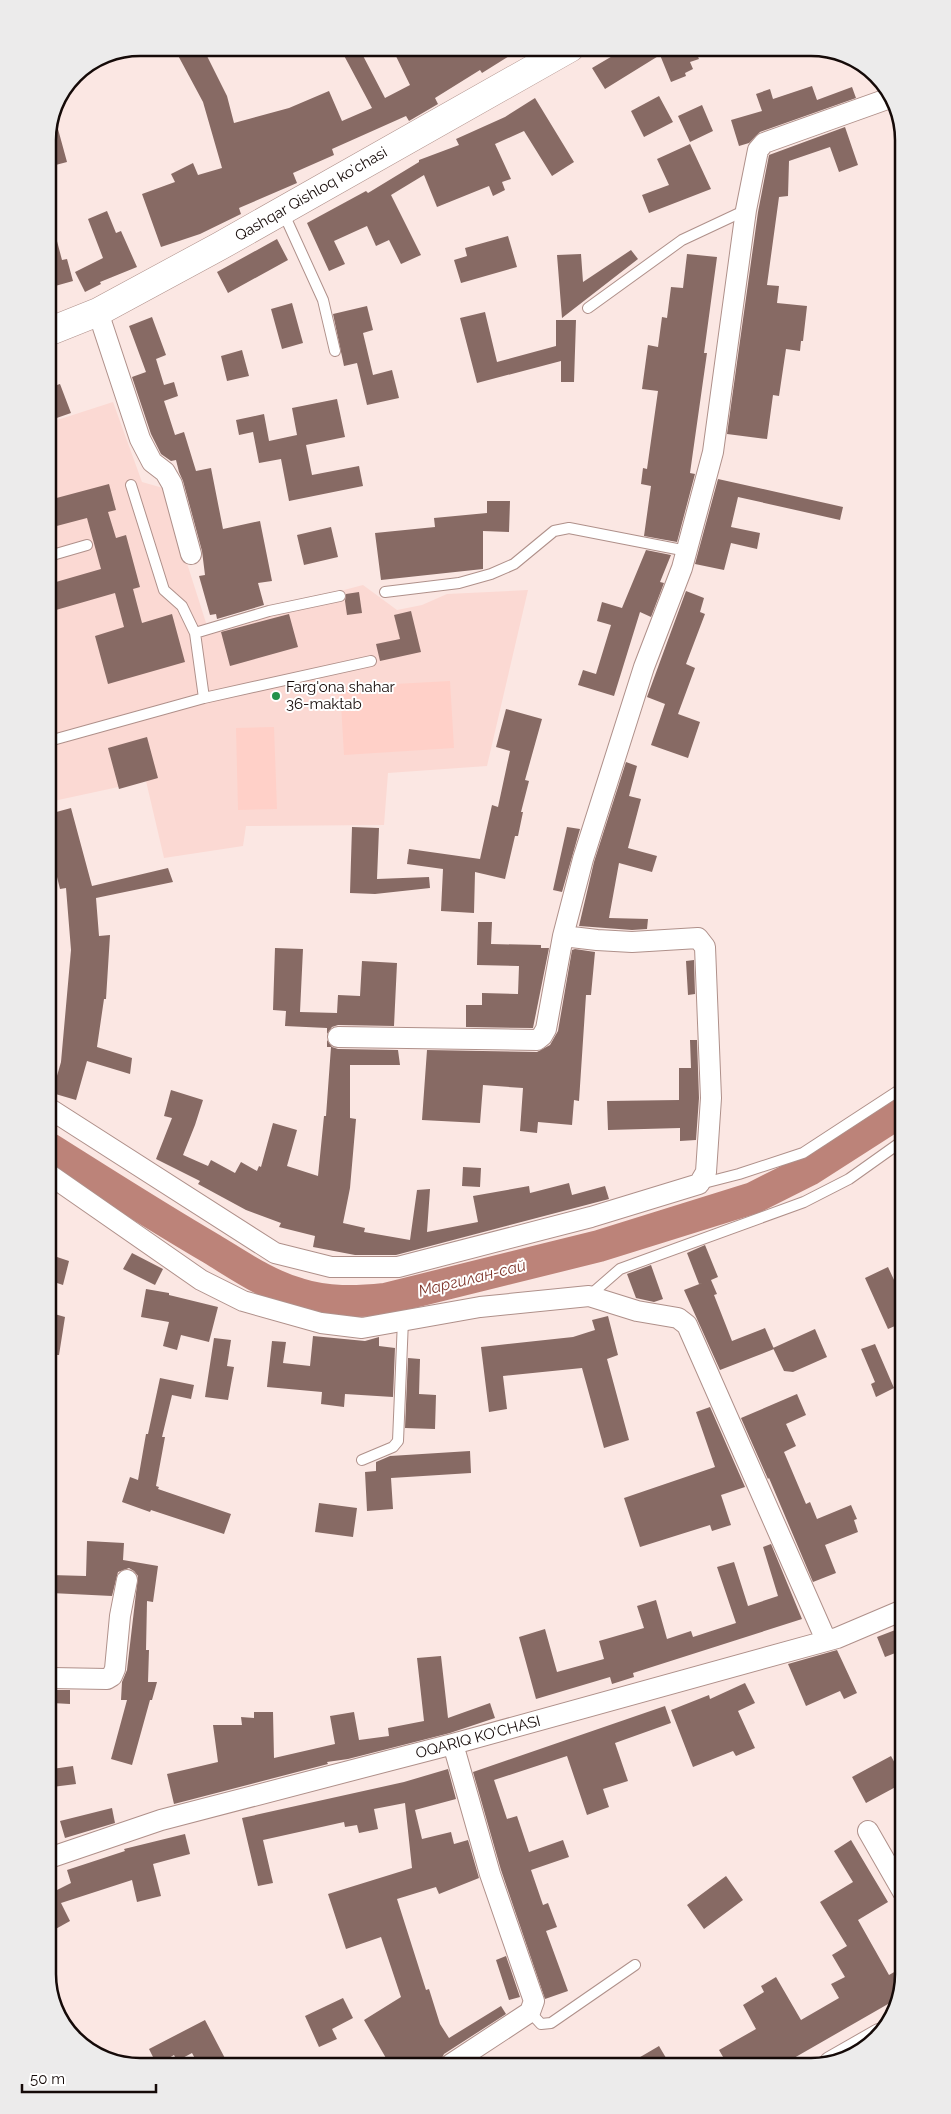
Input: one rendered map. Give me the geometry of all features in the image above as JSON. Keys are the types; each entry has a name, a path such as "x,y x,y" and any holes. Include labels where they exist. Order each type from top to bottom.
{"main road":[{"name":"Qashqar Qishloq koʻchasi","path":"56,329 98,312 282,211 556,56"}],"street":[{"path":"338,1037 537,1040 542,1036 546,1029 563,936 583,860 641,676 686,551 712,452 746,210 758,150 764,142 884,100"},
{"path":"98,312 140,440 152,462 165,472 172,484 191,554"},
{"path":"56,1113 275,1253 331,1267 398,1268 591,1217 698,1184 706,1172 711,1098 705,947 698,938 632,942 563,936"},
{"path":"56,1179 201,1280 243,1301 321,1323 362,1328 480,1307 589,1296 637,1312 678,1318 687,1325 826,1640"},
{"path":"56,1678 107,1679 112,1676 115,1669 120,1616 127,1580"},
{"name":"OQARIQ KO'CHASI","path":"56,1856 161,1820 454,1744 826,1640 895,1613"},
{"path":"454,1744 490,1874 534,2001 530,2012 460,2058"},
{"path":"868,1831 895,1878"}],"lane":[{"path":"588,308 682,240 746,210"},
{"path":"282,211 323,300 335,351"},
{"path":"131,485 164,590 182,606 195,633 204,698"},
{"path":"385,592 459,583 491,574 514,564 554,531 569,528 686,551"},
{"path":"56,554 87,545"},
{"path":"195,633 269,611 340,596"},
{"path":"56,739 204,698 370,661"},
{"path":"698,1184 739,1174 803,1153 895,1093"},
{"path":"589,1296 620,1269 804,1202 849,1178 895,1146"},
{"path":"362,1460 393,1447 398,1441 403,1320"},
{"path":"530,2012 541,2024 551,2023 635,1965"}],"shaded area":[{"name":"Farg'ona shahar 36-maktab","path":"113,402 142,482 163,488 207,626 363,585 397,610 422,605 447,594 528,590 487,766 388,773 384,825 246,826 243,846 164,858 146,781 56,800 56,420"},
{"path":"450,681 454,748 344,755 340,687"},
{"path":"274,727 277,809 238,810 236,728"}],"building":[{"path":"178,56 207,56 227,96 234,123 289,108 329,91 342,121 372,108 344,56 363,56 385,98 410,85 396,56 509,56 482,73 480,70 435,98 438,104 409,121 406,116 332,149 334,155 293,173 297,183 239,208 241,214 200,234 161,247 142,194 175,182 171,174 193,163 198,175 222,168 203,102"},
{"path":"612,56 658,56 605,89 592,68"},
{"path":"660,56 698,56 699,59 690,62 693,69 685,73 686,76 671,82"},
{"path":"812,86 817,100 852,87 856,98 760,132 749,143 739,146 731,120 762,111 756,94 770,89 773,99"},
{"path":"659,96 673,122 644,137 631,111"},
{"path":"535,98 574,162 552,176 524,131 495,144 511,179 502,182 505,190 493,196 489,186 437,207 424,175 391,195 421,255 401,264 389,240 376,246 367,226 334,241 345,264 329,271 307,223 366,191 368,193 419,162 419,160 459,145 456,139 505,117"},
{"path":"702,105 713,131 690,142 678,116"},
{"path":"57,127 67,162 56,165"},
{"path":"845,127 858,165 839,172 830,147 789,161 788,196 779,197 767,285 779,286 777,303 807,306 803,341 801,341 800,351 786,349 779,396 773,395 767,439 727,434 758,212 769,155"},
{"path":"690,144 711,189 649,213 642,195 669,185 657,159"},
{"path":"107,211 116,233 121,231 137,267 100,282 101,284 85,292 75,272 103,258 88,219"},
{"path":"508,236 517,267 461,283 454,260 467,256 465,248"},
{"path":"56,237 62,260 67,259 73,281 56,286"},
{"path":"277,239 288,260 228,293 217,272"},
{"path":"631,250 638,259 562,318 557,255 581,254 583,282"},
{"path":"687,254 717,257 704,353 707,353 690,473 695,474 677,542 644,536 651,486 641,484 643,468 647,469 658,391 642,389 648,345 658,347 662,317 667,318 671,287 683,288"},
{"path":"292,303 303,343 282,349 271,309"},
{"path":"367,306 373,330 363,333 373,375 392,370 399,398 367,405 357,363 344,366 333,314"},
{"path":"485,312 497,362 556,346 556,320 576,320 574,382 561,382 561,361 477,383 460,318"},
{"path":"152,317 166,355 156,359 164,385 174,382 178,396 164,401 175,435 184,432 196,471 211,468 223,529 260,521 272,581 258,583 264,605 217,619 216,614 210,615 199,576 205,575 202,551 183,481 176,460 171,461 161,454 151,434 132,377 146,372 129,326"},
{"path":"242,350 249,376 227,381 221,356"},
{"path":"60,384 71,413 56,418 56,385"},
{"path":"337,399 345,437 306,445 312,475 359,466 363,486 289,501 281,459 259,463 253,432 239,435 236,420 264,414 269,441 297,435 292,408"},
{"path":"718,479 843,507 840,520 738,497 731,527 760,533 757,549 731,543 724,570 695,564"},
{"path":"109,484 116,510 108,512 116,538 126,535 140,587 133,589 142,623 172,614 185,662 108,684 95,636 124,627 115,593 56,610 56,582 101,569 87,518 56,526 56,498"},
{"path":"487,501 510,501 509,532 483,531 483,569 381,580 375,533 435,527 434,518 487,513"},
{"path":"331,527 338,557 304,565 297,535"},
{"path":"646,550 671,555 660,582 664,583 651,617 640,612 614,696 578,685 583,670 596,674 611,625 597,621 602,602 622,608"},
{"path":"686,591 704,598 700,612 705,614 686,664 695,668 678,714 700,722 688,758 651,745 665,704 647,697"},
{"path":"359,592 362,613 347,615 346,594"},
{"path":"411,611 421,652 380,661 376,644 400,639 394,615"},
{"path":"289,614 298,647 230,666 221,632"},
{"path":"506,709 542,719 525,780 529,781 521,812 523,812 518,836 515,836 505,879 475,872 474,913 441,911 443,869 407,864 409,849 480,859 492,805 498,807 510,751 496,747"},
{"path":"147,737 158,778 119,789 108,748"},
{"path":"626,762 637,766 629,796 641,799 628,848 657,856 652,872 619,863 609,918 648,919 647,929 632,930 579,926 594,862"},
{"path":"71,808 92,886 168,868 173,882 96,898 99,936 110,935 106,999 104,999 97,1047 132,1058 130,1074 87,1061 76,1100 56,1094 56,1079 61,1062 71,950 66,888 60,889 56,873 56,812"},
{"path":"352,827 379,828 377,879 429,877 430,888 375,894 350,893"},
{"path":"567,827 580,829 562,892 553,890"},
{"path":"478,922 492,922 491,944 541,945 541,948 549,948 533,1028 466,1027 466,1005 482,1005 482,993 518,994 519,966 477,965"},
{"path":"275,948 303,949 300,1012 337,1013 338,995 360,996 362,961 397,963 394,1026 338,1025 332,1027 327,1034 327,1028 285,1026 286,1011 273,1010"},
{"path":"572,950 595,952 591,995 586,995 579,1101 574,1100 572,1125 538,1122 537,1133 520,1131 523,1088 483,1085 480,1123 422,1120 427,1050 537,1052 550,1045 558,1031"},
{"path":"694,960 695,994 688,995 686,961"},
{"path":"327,1040 332,1047 338,1049 398,1050 400,1065 350,1065 350,1118 356,1119 350,1188 343,1223 365,1228 364,1232 410,1240 417,1190 430,1189 427,1232 478,1222 473,1196 529,1186 530,1193 569,1183 572,1195 605,1186 609,1199 396,1255 355,1255 313,1247 315,1236 279,1227 281,1223 246,1210 198,1184 200,1181 156,1159 172,1118 164,1116 171,1090 203,1100 183,1155 208,1166 211,1160 235,1173 241,1162 257,1171 259,1166 261,1167 273,1123 297,1130 287,1166 318,1176 324,1116 326,1116 331,1047 327,1047"},
{"path":"690,1040 697,1040 699,1098 696,1140 680,1141 680,1128 608,1130 607,1101 679,1100 679,1068 691,1068"},
{"path":"463,1167 481,1168 480,1187 462,1186"},
{"path":"705,1245 718,1277 711,1280 717,1294 714,1295 732,1341 765,1328 774,1349 720,1370 684,1290 702,1283 699,1284 687,1253"},
{"path":"132,1253 163,1269 155,1285 123,1269"},
{"path":"56,1257 69,1261 63,1285 56,1283"},
{"path":"651,1265 663,1299 654,1302 636,1298 627,1274"},
{"path":"888,1267 895,1282 895,1326 888,1329 865,1278"},
{"path":"146,1289 169,1293 169,1295 218,1307 209,1342 181,1335 177,1350 163,1346 169,1322 141,1317"},
{"path":"56,1314 65,1317 59,1355 56,1355"},
{"path":"608,1316 618,1355 607,1359 629,1440 604,1448 582,1368 503,1376 507,1409 489,1412 481,1347 573,1337 595,1330 592,1320"},
{"path":"815,1329 827,1357 793,1372 784,1371 773,1348"},
{"path":"313,1336 365,1341 379,1337 379,1346 395,1348 393,1397 345,1394 344,1407 321,1404 322,1392 267,1387 272,1341 286,1342 283,1363 310,1366"},
{"path":"214,1338 231,1340 227,1366 234,1367 228,1400 205,1397"},
{"path":"875,1344 894,1388 876,1397 871,1384 875,1382 861,1349"},
{"path":"408,1358 420,1359 419,1394 436,1395 435,1429 405,1428"},
{"path":"160,1378 194,1385 191,1399 172,1395 162,1437 165,1437 156,1486 159,1487 158,1489 231,1514 224,1534 122,1502 130,1477 138,1480 146,1434 148,1434"},
{"path":"797,1394 806,1415 786,1424 796,1446 784,1452 806,1504 810,1502 817,1519 851,1505 857,1519 854,1520 858,1532 825,1545 836,1573 813,1582 769,1478 741,1418"},
{"path":"710,1407 745,1487 721,1495 731,1525 712,1531 710,1525 640,1547 624,1498 715,1467 696,1412"},
{"path":"470,1451 471,1473 391,1478 393,1509 367,1511 365,1472 376,1471 376,1462 390,1456"},
{"path":"319,1503 357,1508 353,1537 315,1532"},
{"path":"87,1541 124,1543 123,1560 158,1566 153,1602 147,1601 146,1650 149,1650 148,1682 157,1682 152,1700 150,1700 132,1765 111,1759 127,1700 121,1700 122,1682 127,1670 138,1576 129,1568 118,1572 112,1596 56,1593 56,1575 86,1576"},
{"path":"771,1544 802,1619 633,1673 634,1677 612,1684 610,1677 536,1699 519,1637 545,1629 557,1672 604,1659 599,1641 644,1628 637,1606 656,1600 667,1639 691,1631 693,1637 736,1623 717,1567 734,1562 748,1606 778,1596 763,1547"},
{"path":"895,1630 895,1653 885,1657 877,1637"},
{"path":"837,1650 857,1693 844,1699 840,1691 806,1706 788,1664"},
{"path":"441,1656 448,1718 490,1703 495,1718 450,1733 348,1759 327,1762 328,1764 174,1804 167,1774 218,1762 213,1725 242,1725 241,1717 254,1718 254,1712 273,1712 274,1758 335,1744 330,1716 354,1712 359,1740 389,1736 388,1728 424,1721 417,1658"},
{"path":"745,1683 755,1703 738,1711 755,1748 736,1756 733,1751 693,1767 671,1710 709,1695 710,1699"},
{"path":"56,1690 70,1690 70,1704 56,1703"},
{"path":"665,1706 671,1723 615,1743 628,1781 603,1789 609,1807 587,1815 567,1756 494,1780 507,1819 517,1816 529,1852 563,1840 569,1857 531,1870 543,1905 548,1903 557,1927 546,1931 568,1991 545,1999 501,1870 473,1772"},
{"path":"891,1756 895,1763 895,1787 866,1803 852,1777"},
{"path":"73,1766 76,1784 56,1786 56,1768"},
{"path":"448,1769 456,1799 415,1810 422,1839 451,1832 454,1844 468,1840 479,1878 439,1894 436,1887 397,1899 426,1990 429,1989 440,2024 449,2038 501,2006 506,2014 444,2054 442,2058 386,2058 364,2020 401,1997 381,1937 346,1949 328,1894 412,1868 405,1803 374,1809 378,1829 359,1833 357,1825 345,1827 344,1822 263,1840 273,1883 258,1886 242,1818 404,1782"},
{"path":"112,1808 115,1823 65,1838 60,1821"},
{"path":"185,1834 190,1854 153,1864 161,1896 137,1902 132,1880 61,1903 70,1921 56,1929 56,1890 71,1883 67,1870 125,1851 124,1849"},
{"path":"851,1840 888,1902 858,1920 889,1975 895,1972 889,2003 794,2058 724,2058 719,2050 756,2029 743,2005 764,1992 761,1986 776,1977 801,2020 839,1998 831,1984 845,1977 832,1955 847,1946 820,1902 853,1882 834,1851"},
{"path":"726,1876 743,1900 704,1929 687,1905"},
{"path":"506,1956 520,1997 509,2000 496,1960"},
{"path":"343,1998 353,2018 332,2029 337,2039 319,2047 305,2016"},
{"path":"205,2020 225,2058 195,2058 192,2053 183,2058 176,2058 174,2055 169,2058 154,2058 149,2049"},
{"path":"659,2046 666,2058 639,2058"}],"waterway":[{"name":"Маргилан-сай","path":"56,1153 171,1225 265,1280 287,1290 310,1297 342,1301 363,1301 385,1299 599,1246 753,1198 809,1170 895,1115"}],"place":[{"name":"Farg'ona shahar 36-maktab","path":"276,696"}]}
